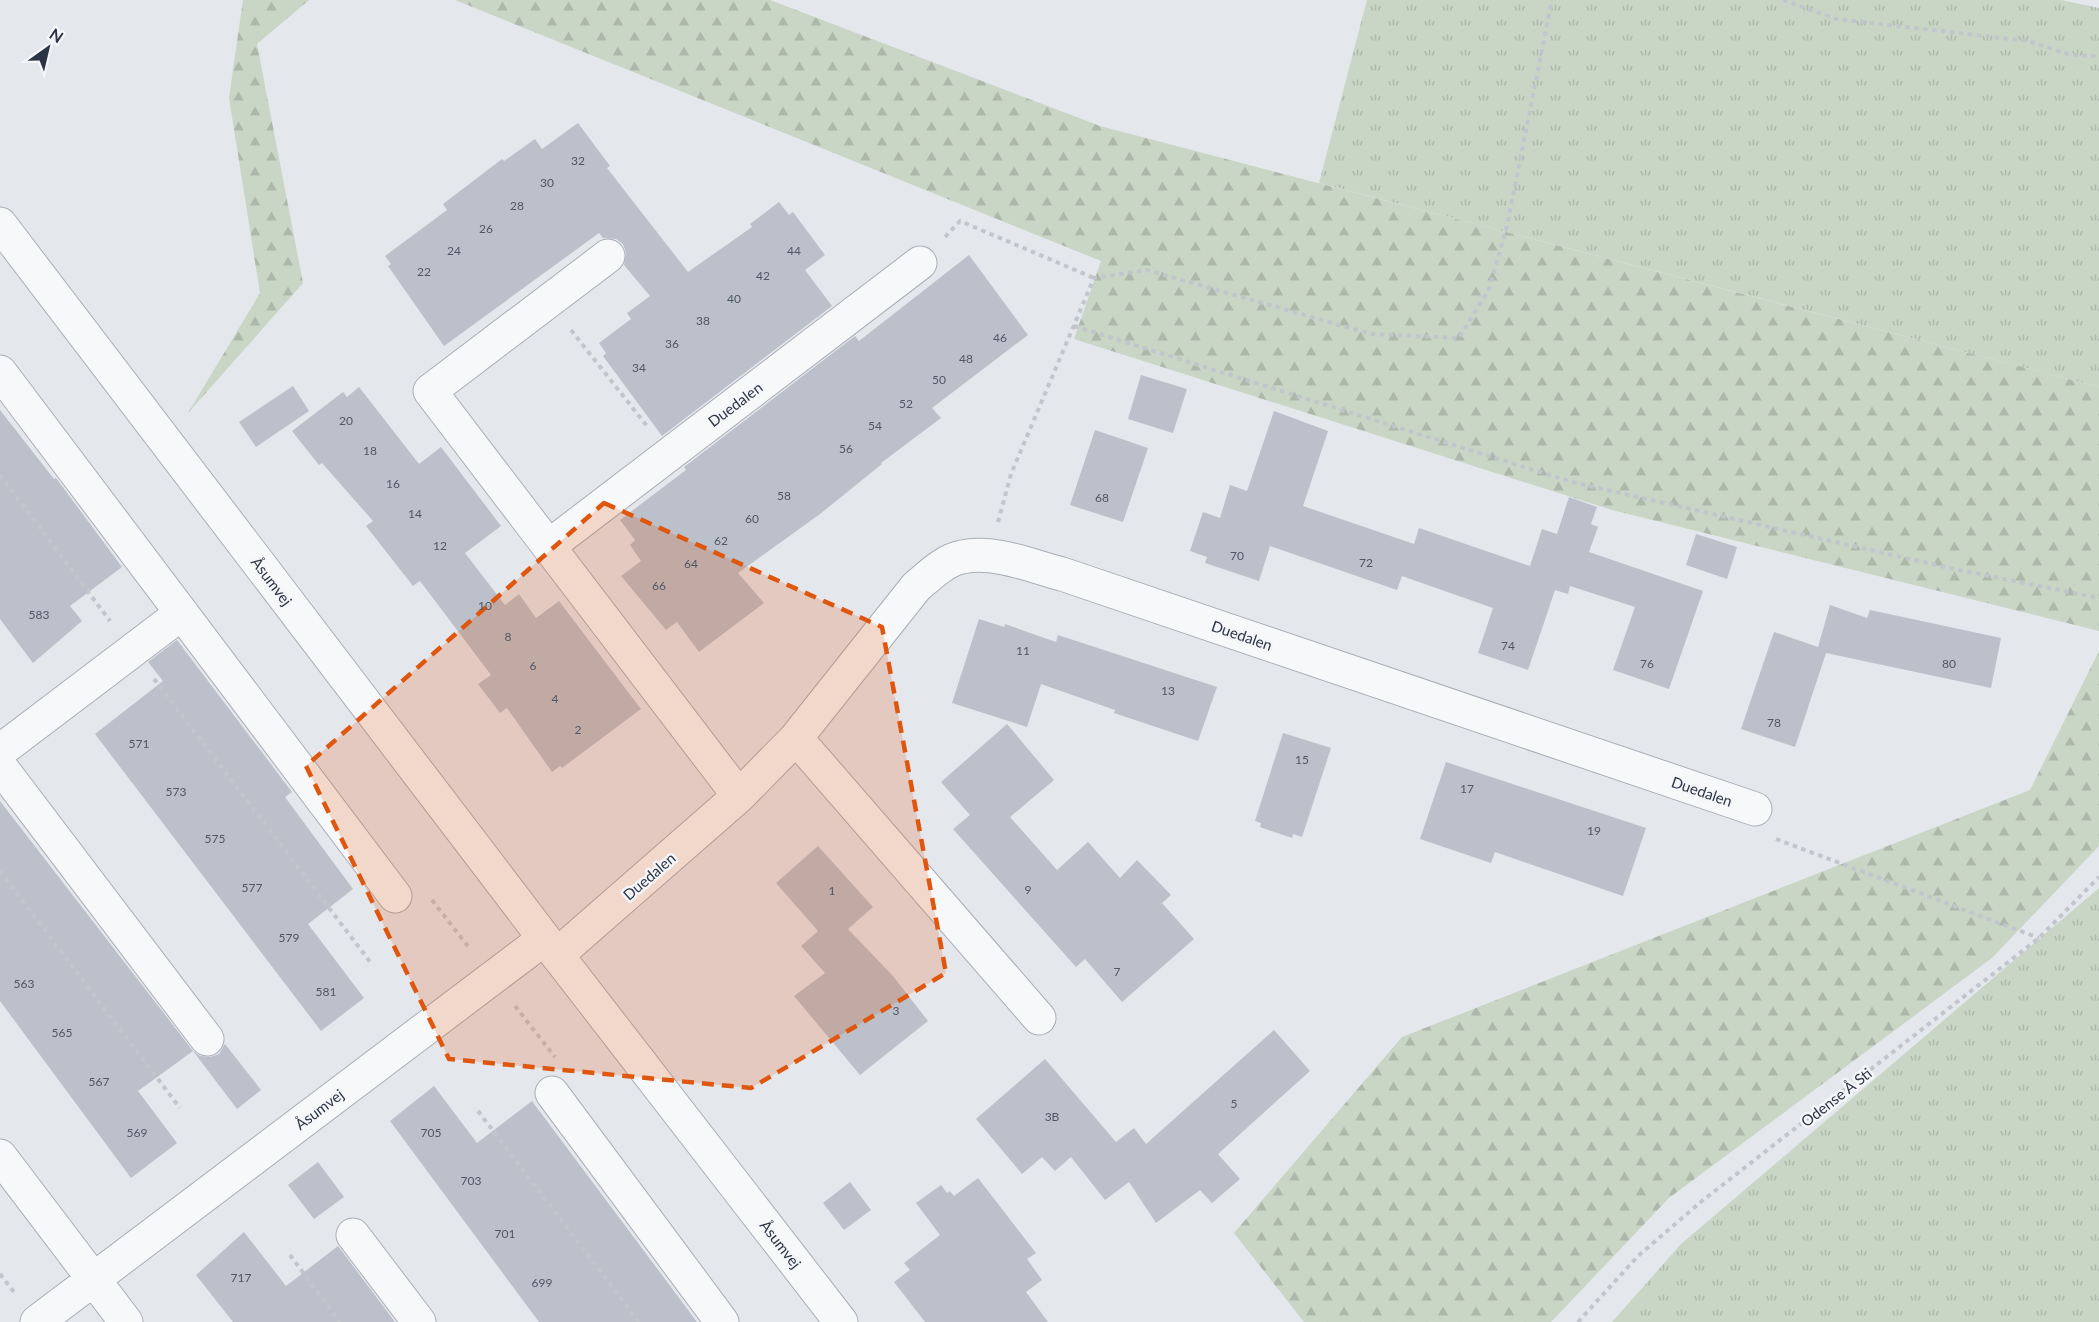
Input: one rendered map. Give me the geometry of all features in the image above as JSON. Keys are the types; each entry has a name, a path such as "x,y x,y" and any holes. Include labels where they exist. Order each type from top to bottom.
{"street":[{"name":"Åsumvej","path":"0,224 551,947 841,1322"},
{"path":"608,256 430,391 739,795"},
{"name":"Duedalen","path":"549,546 921,263"},
{"path":"0,372 395,896"},
{"name":"Duedalen","path":"551,947 739,795 796,738 916,587 939,568 960,557 990,555 1062,574 1755,808"},
{"path":"0,751 182,613"},
{"path":"796,738 1039,1018"},
{"path":"0,766 207,1040"},
{"name":"Åsumvej","path":"37,1322 551,947"},
{"path":"552,1094 722,1322"},
{"path":"0,1156 126,1322"},
{"path":"353,1235 419,1322"}],"path":[{"path":"921,263 960,222 1094,278 1147,270 1371,334 1459,338 1489,289 1507,226 1552,0"},
{"path":"1783,0 1836,19 2028,41 2071,55 2099,56"},
{"path":"990,555 1011,474 1094,278"},
{"path":"549,301 669,454"},
{"path":"1074,326 1572,482 1954,569 2099,598"},
{"path":"0,475 371,963"},
{"path":"1755,808 1778,842 2039,938"},
{"path":"0,871 180,1108"},
{"name":"Odense Å Sti","path":"1578,1322 1638,1256 1694,1208 2039,938 2099,877"},
{"path":"478,1111 639,1322"},
{"path":"290,1256 340,1322"}],"highlighted area":[{"path":"604,503 882,627 946,973 751,1088 449,1059 306,766"}],"green space":[{"path":"243,0 309,0 257,44 303,283 188,413 260,293 229,98"},
{"path":"455,0 770,0 1100,126 2099,387 2099,631 1612,510 1074,339 1101,261"},
{"path":"1367,0 2061,0 2099,8 2099,387 1319,183"},
{"path":"2099,651 2099,846 1992,958 1669,1198 1551,1322 1304,1322 1234,1233 1402,1037 2030,790"},
{"path":"2099,888 2099,1322 1612,1322 1681,1244"}],"building":[{"path":"578,123 610,166 607,168 688,272 752,227 750,224 779,202 789,215 793,212 825,255 805,270 832,306 662,436 603,356 606,353 599,343 631,319 627,313 650,296 624,265 626,253 623,244 616,239 603,238 599,233 444,346 388,266 391,264 385,256 447,210 443,204 502,159 504,161 535,139 542,149"},
{"path":"969,255 1028,335 932,408 941,418 881,463 820,514 738,573 764,603 699,652 677,622 666,630 621,576 641,561 630,545 635,540 620,520 686,470 684,467 855,336 859,341"},
{"path":"1141,375 1187,389 1173,433 1128,419"},
{"path":"293,386 309,411 256,447 239,422"},
{"path":"359,387 419,464 441,447 501,526 465,553 505,605 519,594 536,618 559,601 641,709 562,768 560,766 552,772 507,708 500,713 478,684 491,675 420,581 413,586 366,526 373,521 322,463 319,465 292,431 343,392 347,397"},
{"path":"0,410 54,479 56,478 122,567 70,606 82,621 33,663 0,619"},
{"path":"1274,411 1328,431 1303,506 1414,544 1419,528 1530,566 1542,529 1557,534 1569,497 1597,507 1591,524 1598,527 1589,552 1703,591 1669,689 1613,670 1635,607 1570,586 1568,594 1555,590 1528,670 1478,653 1493,608 1402,576 1397,590 1270,546 1259,581 1205,563 1207,557 1190,551 1203,512 1220,518 1230,485 1247,491"},
{"path":"1095,430 1148,448 1123,522 1070,505"},
{"path":"1696,534 1737,547 1727,579 1686,565"},
{"path":"1830,605 1867,618 1870,610 2001,638 1991,688 1826,653 1795,747 1741,729 1774,632 1818,647"},
{"path":"979,619 1004,627 1005,624 1056,642 1058,635 1217,687 1198,741 1114,713 1115,710 1041,684 1027,727 952,703"},
{"path":"177,640 292,792 285,797 353,889 308,924 364,998 321,1031 95,734 163,681 148,662"},
{"path":"1007,724 1054,780 1010,817 1057,870 1088,842 1120,878 1137,860 1171,895 1162,903 1194,939 1122,1002 1085,959 1076,967 953,829 970,815 941,782"},
{"path":"1283,733 1331,748 1302,837 1293,834 1292,838 1260,827 1261,823 1255,821"},
{"path":"1446,762 1646,828 1623,896 1495,852 1491,863 1420,839"},
{"path":"0,801 193,1051 138,1091 177,1143 131,1178 0,1001"},
{"path":"818,846 873,907 848,929 893,976 928,1021 860,1075 794,996 825,973 801,946 818,931 776,883"},
{"path":"1274,1030 1310,1071 1218,1154 1240,1179 1212,1203 1200,1190 1156,1223 1129,1182 1105,1200 1071,1157 1055,1171 1042,1157 1022,1174 976,1119 1045,1059 1116,1142 1134,1128 1146,1144"},
{"path":"225,1044 261,1090 237,1109 193,1051 200,1056 210,1057 219,1054"},
{"path":"434,1086 477,1143 532,1101 697,1322 539,1322 390,1121"},
{"path":"318,1162 344,1197 314,1219 288,1185"},
{"path":"978,1178 1036,1253 1027,1259 1042,1280 1026,1292 1048,1322 925,1322 894,1282 910,1270 904,1263 940,1235 916,1203 941,1185 947,1193 950,1191 954,1196"},
{"path":"850,1182 871,1210 844,1230 823,1203"},
{"path":"244,1232 286,1286 338,1246 395,1322 233,1322 196,1275"}]}
